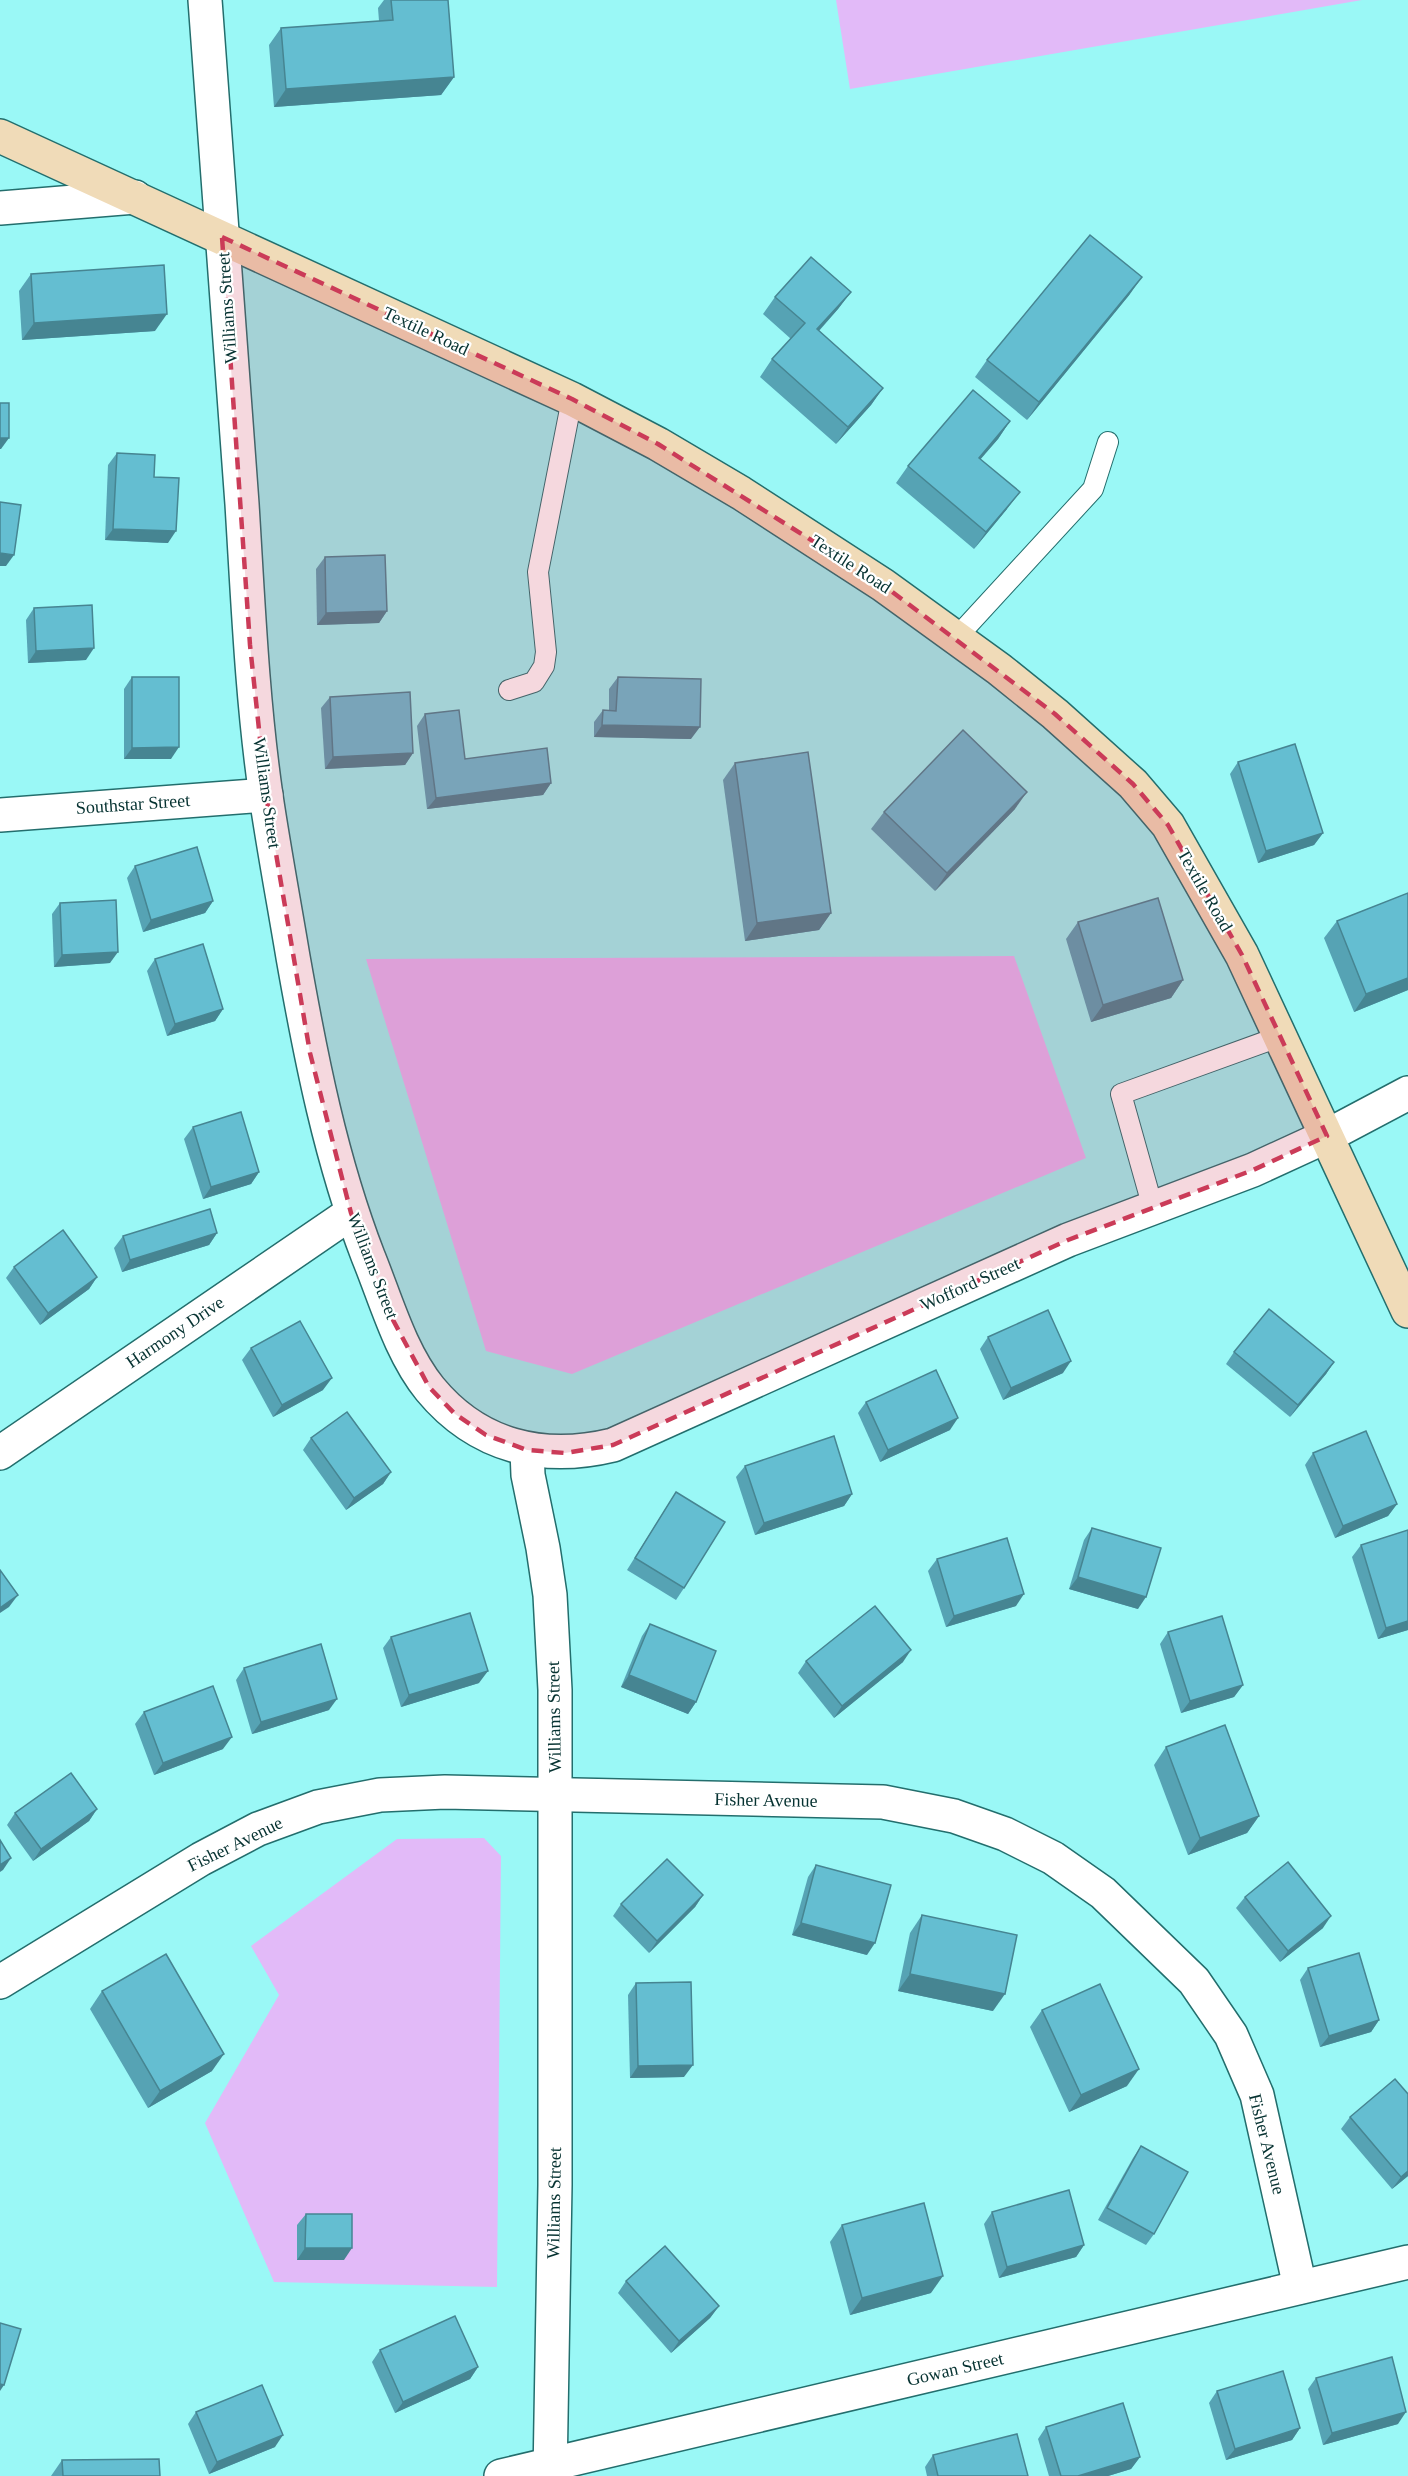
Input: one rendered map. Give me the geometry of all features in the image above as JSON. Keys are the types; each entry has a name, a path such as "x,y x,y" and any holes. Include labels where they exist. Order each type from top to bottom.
{"street":[{"name":"Williams Street","path":"205,0 250,645 266,795 310,1053 335,1160 351,1213 393,1320 410,1355 429,1387 455,1414 486,1435 526,1450 528,1475 550,1595 555,1690 555,2185 550,2470"},
{"name":"Textile Road","path":"0,136 572,399 658,444 741,493 883,585 1055,714 1134,784 1168,825 1242,955 1408,1311"},
{"path":"0,208 135,198"},
{"name":"Southstar Street","path":"0,815 266,795"},
{"name":"Wofford Street","path":"526,1450 565,1453 614,1445 1068,1240 1252,1170 1327,1136 1408,1093"},
{"name":"Harmony Drive","path":"0,1453 351,1213"},
{"name":"Fisher Avenue","path":"0,1982 201,1859 258,1829 318,1807 380,1795 423,1793 883,1802 954,1816 1005,1834 1053,1858 1103,1893 1194,1981 1231,2035 1257,2095 1300,2287"},
{"name":"Gowan Street","path":"501,2476 550,2470 1408,2262"}],"lane":[{"path":"508,690 534,681 544,666 546,651 538,572 572,399"},
{"path":"956,638 1093,489 1108,441"},
{"path":"1153,1208 1121,1094 1281,1036"}],"highlighted area":[{"path":"222,237 572,399 658,444 883,585 1055,714 1133,784 1168,825 1242,955 1327,1136 1253,1170 1068,1240 613,1445 565,1453 527,1450 486,1435 455,1414 429,1387 393,1320 351,1213 310,1053 266,795 250,645"}],"shaded area":[{"path":"836,0 1362,0 850,89"},
{"path":"1014,956 1086,1158 572,1374 486,1351 366,959"},
{"path":"484,1838 501,1856 497,2287 274,2282 205,2123 279,1995 251,1946 397,1839"}],"building":[{"path":"391,0 448,0 454,77 286,89 281,28 393,20"},
{"path":"1090,235 1142,277 1039,402 987,360"},
{"path":"811,257 851,292 817,329 883,388 848,427 772,359 805,323 775,297"},
{"path":"164,265 167,314 34,323 31,274"},
{"path":"973,390 1010,421 979,458 1020,492 986,532 908,466"},
{"path":"0,403 9,403 9,438 0,438"},
{"path":"117,453 155,455 154,477 179,478 176,531 113,529"},
{"path":"0,502 21,505 14,555 0,553"},
{"path":"385,555 387,611 326,613 325,557"},
{"path":"92,605 94,648 36,651 34,608"},
{"path":"132,677 179,677 179,747 132,748"},
{"path":"618,677 701,679 700,727 602,725 603,710 616,711"},
{"path":"410,692 413,753 333,757 330,697"},
{"path":"459,710 465,759 547,748 551,783 436,798 425,714"},
{"path":"963,730 1027,792 947,873 884,812"},
{"path":"1295,744 1323,833 1266,851 1238,762"},
{"path":"808,752 831,913 757,923 735,763"},
{"path":"197,847 213,901 151,920 135,866"},
{"path":"1408,893 1408,978 1366,994 1337,921"},
{"path":"1158,898 1183,980 1103,1005 1078,922"},
{"path":"116,900 118,952 62,955 60,903"},
{"path":"203,944 223,1009 175,1024 155,959"},
{"path":"241,1112 259,1172 211,1187 193,1127"},
{"path":"210,1209 217,1233 130,1260 123,1236"},
{"path":"63,1230 97,1277 48,1313 14,1267"},
{"path":"1269,1309 1334,1362 1298,1405 1234,1352"},
{"path":"1048,1310 1071,1361 1011,1388 988,1337"},
{"path":"300,1321 332,1378 282,1405 251,1348"},
{"path":"936,1370 958,1418 888,1450 866,1402"},
{"path":"347,1412 391,1472 354,1498 311,1438"},
{"path":"1366,1431 1397,1504 1343,1526 1313,1453"},
{"path":"834,1436 852,1494 764,1523 745,1466"},
{"path":"676,1492 725,1522 684,1588 635,1558"},
{"path":"1092,1528 1161,1548 1146,1597 1078,1577"},
{"path":"1408,1530 1408,1621 1386,1628 1361,1545"},
{"path":"1007,1538 1024,1594 954,1616 937,1559"},
{"path":"0,1570 18,1595 0,1608"},
{"path":"875,1606 911,1650 842,1706 806,1661"},
{"path":"470,1613 488,1671 409,1695 391,1637"},
{"path":"1222,1616 1243,1685 1190,1701 1168,1632"},
{"path":"650,1624 716,1651 696,1702 629,1675"},
{"path":"321,1644 337,1699 261,1722 244,1668"},
{"path":"213,1686 232,1737 163,1763 144,1712"},
{"path":"1225,1725 1259,1816 1200,1838 1166,1747"},
{"path":"71,1773 97,1809 41,1849 15,1813"},
{"path":"0,1840 11,1858 0,1865"},
{"path":"667,1859 703,1895 657,1941 621,1904"},
{"path":"1288,1862 1331,1916 1288,1951 1245,1897"},
{"path":"816,1865 891,1885 875,1943 801,1923"},
{"path":"922,1915 1017,1935 1005,1994 910,1974"},
{"path":"1359,1953 1379,2020 1329,2036 1308,1968"},
{"path":"166,1954 224,2054 160,2091 102,1991"},
{"path":"691,1982 693,2065 638,2066 636,1983"},
{"path":"1100,1984 1139,2069 1081,2095 1042,2010"},
{"path":"1395,2079 1408,2094 1408,2171 1401,2177 1350,2117"},
{"path":"1141,2146 1188,2172 1154,2234 1107,2208"},
{"path":"1069,2190 1084,2245 1007,2267 992,2212"},
{"path":"924,2203 943,2276 862,2298 842,2225"},
{"path":"306,2214 352,2214 352,2248 305,2248"},
{"path":"665,2246 719,2306 679,2341 626,2281"},
{"path":"455,2316 478,2367 403,2402 380,2350"},
{"path":"0,2323 21,2329 4,2385 0,2384"},
{"path":"1392,2357 1406,2412 1332,2433 1316,2378"},
{"path":"1283,2371 1300,2428 1235,2449 1217,2391"},
{"path":"262,2385 283,2435 217,2462 196,2412"},
{"path":"1123,2403 1140,2457 1078,2476 1061,2476 1046,2427"},
{"path":"1017,2434 1028,2476 938,2476 933,2455"},
{"path":"159,2459 160,2476 63,2476 62,2460"}]}
